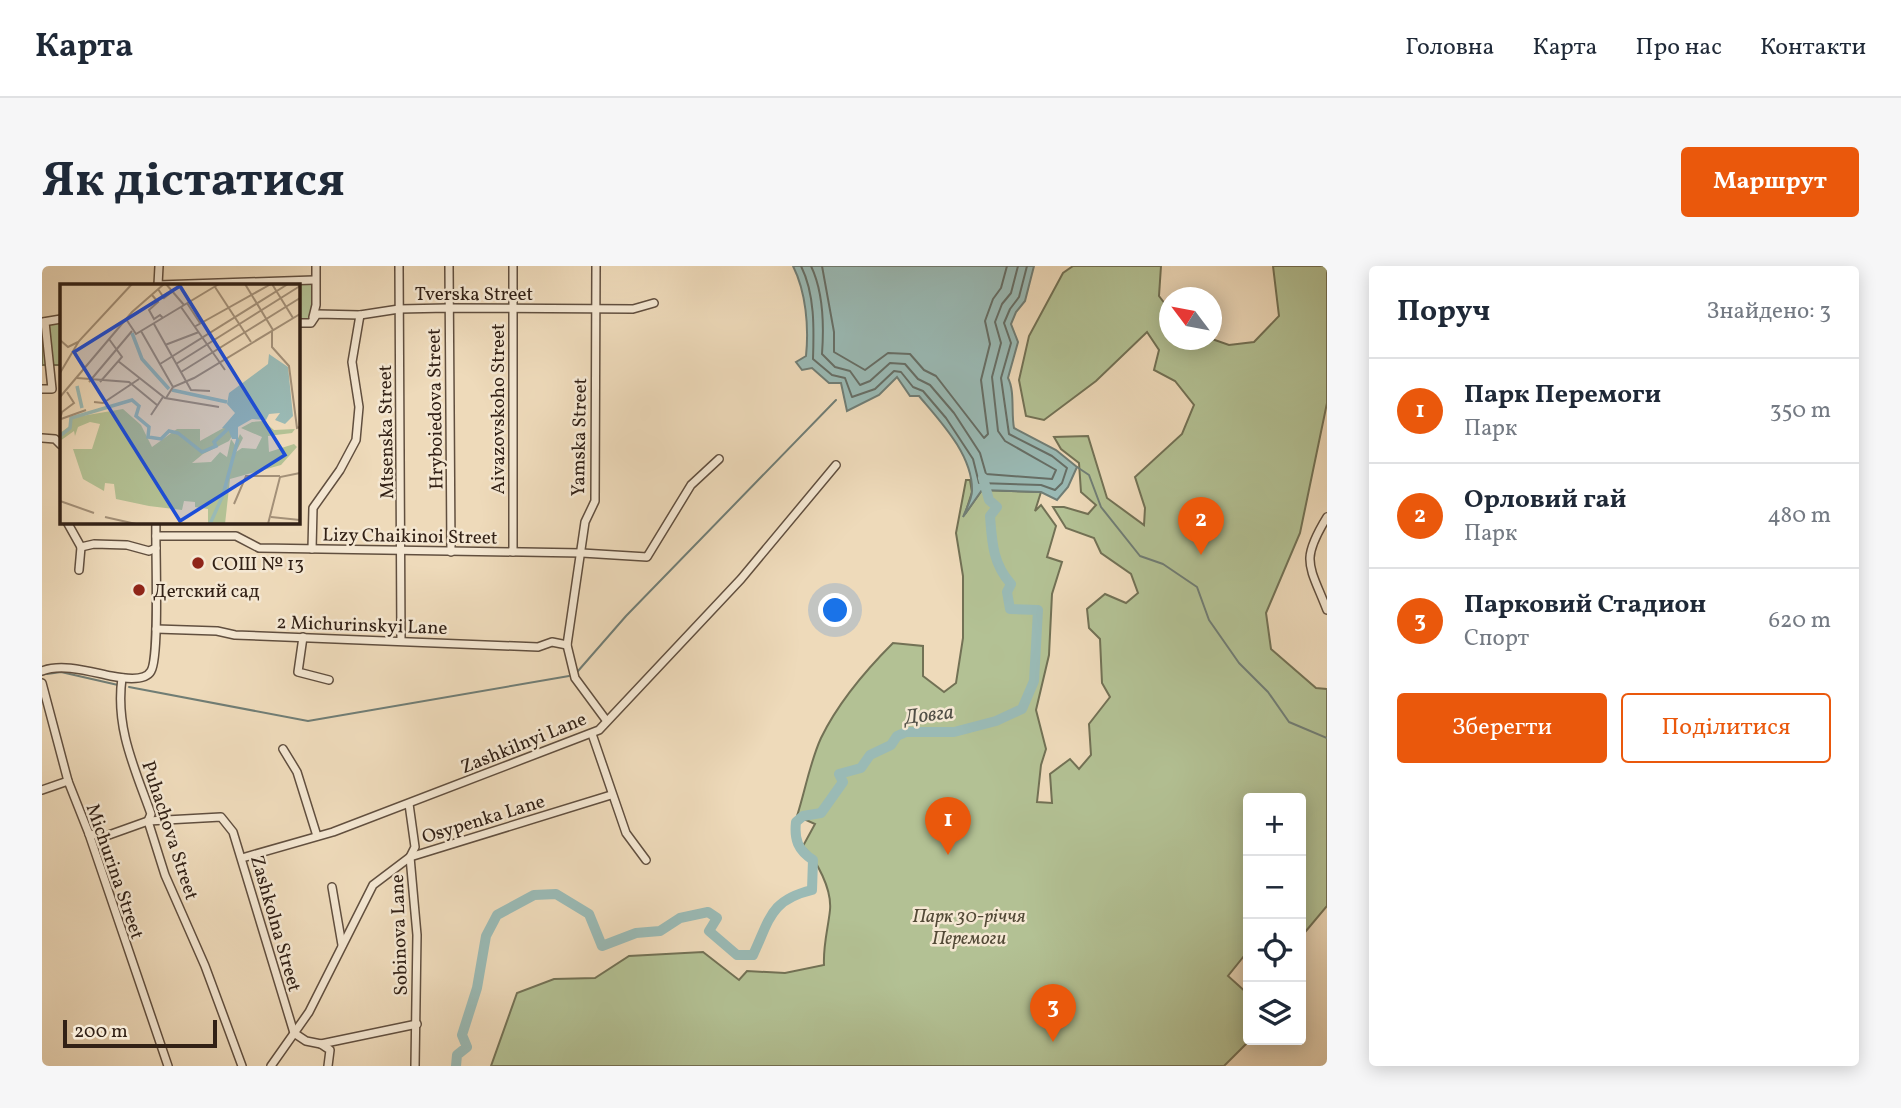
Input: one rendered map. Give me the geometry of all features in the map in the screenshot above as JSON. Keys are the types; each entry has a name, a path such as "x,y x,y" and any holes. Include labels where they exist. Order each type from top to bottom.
{"street":[{"path":"158,284 159,266"},
{"path":"311,323 316,305 316,266"},
{"name":"Mtsenska Street","path":"399,266 401,640"},
{"name":"Hryboiedova Street","path":"449,266 451,552"},
{"name":"Aivazovskoho Street","path":"513,266 513,552"},
{"name":"Yamska Street","path":"596,266 595,501 585,522 567,645 575,678 606,720"},
{"path":"226,284 314,280"},
{"name":"Tverska Street","path":"299,323 311,323 317,314 360,315 399,309 633,309 654,303"},
{"path":"312,549 313,508 340,470 356,440 359,407 352,349 360,315"},
{"path":"42,389 52,388 44,322"},
{"path":"51,378 60,383"},
{"path":"42,438 55,439 60,444"},
{"name":"Lizy Chaikinoi Street","path":"156,536 236,537 259,548 582,553 647,557 691,485 719,459"},
{"name":"Zashkilnyi Lane","path":"242,858 317,836 409,804 592,734 741,579 836,465"},
{"path":"1327,517 1308,550 1309,563 1327,610"},
{"path":"68,523 81,547 79,570"},
{"path":"42,671 79,670 122,678 147,676 152,670 156,629 156,523"},
{"path":"81,547 94,544 127,545 149,551 156,548"},
{"name":"2 Michurinskyi Lane","path":"156,629 538,647 552,642 567,645"},
{"path":"303,637 298,672 329,680"},
{"name":"Puhachova Street","path":"122,678 119,699 123,737 151,814 148,821 165,875 205,966 242,1066"},
{"name":"Michurina Street","path":"42,683 68,781 89,834 168,1066"},
{"path":"592,734 611,796 626,833 646,860"},
{"path":"283,749 296,772 317,836"},
{"path":"42,790 68,781"},
{"name":"Osypenka Lane","path":"342,946 373,885 411,857 611,796"},
{"name":"Sobinova Lane","path":"409,804 415,846 411,857 417,935 415,1066"},
{"name":"Zashkolna Street","path":"148,821 212,815 229,822 294,1033"},
{"path":"89,834 106,836 148,821"},
{"path":"271,1066 309,1012 342,946 332,887"},
{"path":"321,1044 417,1024"},
{"path":"294,1033 306,1041 321,1044 330,1050 328,1066"}],"green space":[{"name":"Парк 30-річчя Перемоги","path":"1073,266 1161,266 1159,350 1147,332 1096,381 1044,420 1026,416 1019,380 1029,336 1063,273"},
{"name":"Парк 30-річчя Перемоги","path":"1273,266 1327,266 1327,403 1300,533 1266,613 1271,649 1316,688 1327,689 1327,906 1306,931 1306,793 1243,793 1243,957 1228,976 1243,990 1245,1045 1224,1066 491,1066 517,993 554,979 595,978 629,956 703,952 739,980 747,971 785,973 824,965 830,910 829,893 818,867 803,846 815,824 797,816 811,767 821,738 836,712 863,676 893,643 923,646 923,676 944,692 956,683 963,638 963,576 956,533 966,480 970,480 972,492 965,514 982,490 1041,492 1035,511 1041,505 1056,526 1047,557 1062,562 1052,594 1049,655 1036,710 1046,749 1041,765 1037,802 1052,803 1050,774 1070,759 1079,769 1091,755 1089,724 1110,697 1102,683 1100,639 1089,628 1087,609 1105,594 1126,603 1138,593 1131,574 1101,553 1094,538 1066,528 1053,507 1064,507 1088,514 1096,505 1081,492 1079,463 1061,449 1054,437 1088,436 1107,498 1144,525 1145,508 1135,477 1182,434 1194,405 1175,381 1154,370 1159,350 1222,350 1222,343 1229,345 1254,342 1279,316"},
{"path":"314,280 316,305 311,323 299,323 299,284 244,284"},
{"path":"60,321 60,365 42,365 42,324"}],"water":[{"path":"793,266 1034,266 1025,301 1011,324 1018,342 1008,378 1014,428 1056,450 1077,467 1068,487 1057,500 1041,492 982,490 963,517 972,491 967,464 954,439 919,396 910,396 897,377 879,395 847,411 841,383 829,383 812,368 802,370 796,362 806,356 807,333 804,298"}],"waterway":[{"path":"578,671 626,616 836,400"},
{"path":"1077,467 1089,475 1101,507 1140,556 1163,564 1197,587 1209,620 1239,663 1268,692 1289,722 1327,738"},
{"name":"Довга","path":"456,1066 457,1055 467,1047 462,1035 477,988 486,936 497,915 534,895 556,894 589,914 602,946 636,933 660,931 680,918 708,912 717,918 709,931 737,955 753,955 768,921 779,905 787,899 812,890 813,860 798,844 796,822 803,816 821,813 843,782 839,774 861,768 870,755 891,745 897,736 906,732 954,732 996,721 1022,709 1034,681 1038,610 1010,609 1007,592 1011,584 1000,569 994,553 990,516 997,507 989,500 983,478"},
{"path":"47,674 61,672 118,685"},
{"path":"129,687 308,721 569,676"}],"place":[{"name":"Орловий гай","path":"1201,555"},
{"name":"СОШ № 13","path":"198,563"},
{"name":"Детский сад","path":"139,590"},
{"name":"Парк Перемоги","path":"948,855"},
{"name":"Парковий Стадион","path":"1053,1042"}]}
